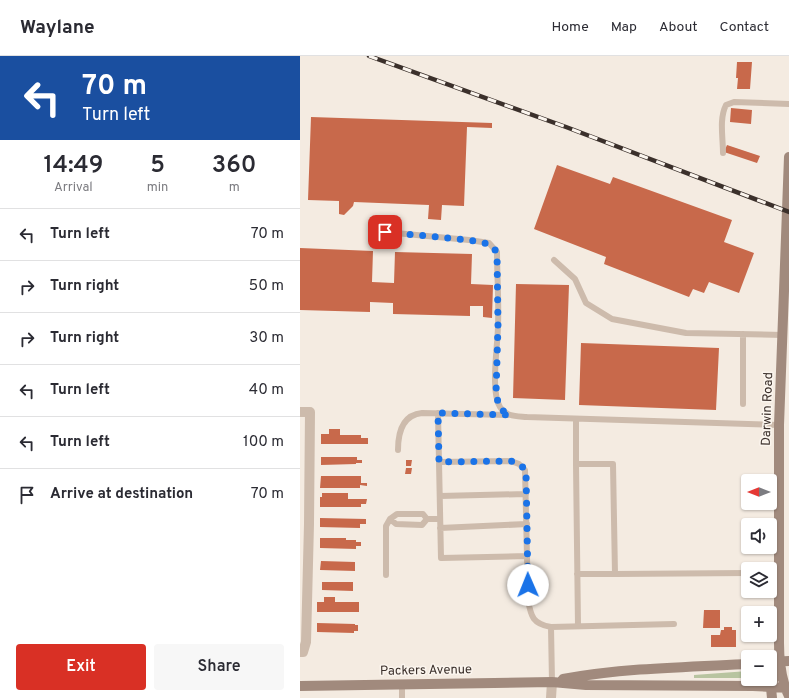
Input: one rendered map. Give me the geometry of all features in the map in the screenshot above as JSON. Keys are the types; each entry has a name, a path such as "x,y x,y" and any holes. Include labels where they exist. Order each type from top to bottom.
{"main road":[{"name":"Darwin Road","path":"774,562 779,425 785,361 783,335 789,157"},
{"name":"Darwin Road","path":"775,598 779,662 788,691"},
{"name":"Darwin Road","path":"771,693 779,662"},
{"name":"Packers Avenue","path":"552,682 594,674 666,668 741,664"},
{"name":"Packers Avenue","path":"300,686 552,682 586,685 753,686 771,693 788,691"}],"street":[{"path":"301,652 306,642 309,524 305,412"},
{"path":"551,698 552,682"}],"lane":[{"path":"723,153 722,126 723,111 726,105 734,102 789,104"},
{"path":"385,232 469,240 489,244 497,252 498,325 496,394 499,406 505,413 510,415"},
{"path":"554,260 575,279 586,303 612,319 686,333 783,335"},
{"path":"743,334 743,404"},
{"path":"398,450 398,439 401,427 409,417 419,413 779,425"},
{"path":"438,413 441,558 527,556"},
{"path":"576,418 578,626"},
{"path":"439,462 511,461 519,464 526,470 528,600 530,615 539,625 578,626 674,624"},
{"path":"576,464 613,464 615,574"},
{"path":"440,496 526,494"},
{"path":"386,575 386,526 390,519 397,514 423,514 426,519"},
{"path":"390,519 396,524 422,525 426,519"},
{"path":"426,519 440,519"},
{"path":"440,528 527,524"},
{"path":"577,574 741,573"},
{"path":"551,626 552,682"},
{"path":"402,684 402,698"}],"green space":[{"path":"741,672 741,678 694,678 694,675"}],"building":[{"path":"737,62 752,62 750,89 737,89"},
{"path":"731,108 752,110 751,124 730,122"},
{"path":"311,117 492,123 492,128 467,127 464,206 442,205 441,220 428,219 429,205 354,202 353,206 344,215 339,214 339,201 308,200"},
{"path":"727,145 760,156 757,163 724,152"},
{"path":"557,165 610,184 613,177 732,220 724,242 754,253 739,293 709,282 704,293 693,289 689,297 604,264 606,257 534,229"},
{"path":"300,248 373,251 372,282 394,283 395,252 472,254 471,284 493,285 492,318 483,317 483,306 470,306 470,316 393,314 393,303 370,302 370,312 300,310"},
{"path":"516,284 569,285 565,400 513,398"},
{"path":"581,343 719,348 716,410 579,405"},
{"path":"329,429 340,429 340,435 361,435 361,438 368,438 368,444 321,444 321,434 329,434"},
{"path":"321,457 357,457 357,460 362,460 362,463 321,465"},
{"path":"406,460 412,460 411,466 406,466"},
{"path":"406,468 412,468 411,474 405,474"},
{"path":"321,476 361,476 361,483 367,483 367,486 360,485 360,488 320,488"},
{"path":"322,493 348,493 348,499 367,499 366,504 361,504 361,507 320,507 320,497 322,497"},
{"path":"320,518 366,519 366,524 360,524 360,528 320,527"},
{"path":"320,538 346,538 346,540 356,540 356,542 361,542 361,546 356,546 356,549 320,548"},
{"path":"321,561 355,562 355,571 320,570"},
{"path":"322,582 353,582 353,591 322,590"},
{"path":"324,597 335,597 335,602 359,602 359,612 317,612 317,602 324,602"},
{"path":"704,610 720,610 720,628 703,628"},
{"path":"317,623 355,624 358,625 358,631 354,631 354,633 317,632"},
{"path":"724,627 732,627 732,630 736,630 736,647 711,647 711,635 720,635 721,630 724,630"}],"railway":[{"path":"369,56 566,127 789,212"}],"route":[{"path":"385,232 469,240 489,244 497,252 498,325 495,386 499,406 505,413 510,415 438,413 439,462 511,461 519,464 526,470 528,585"}]}
